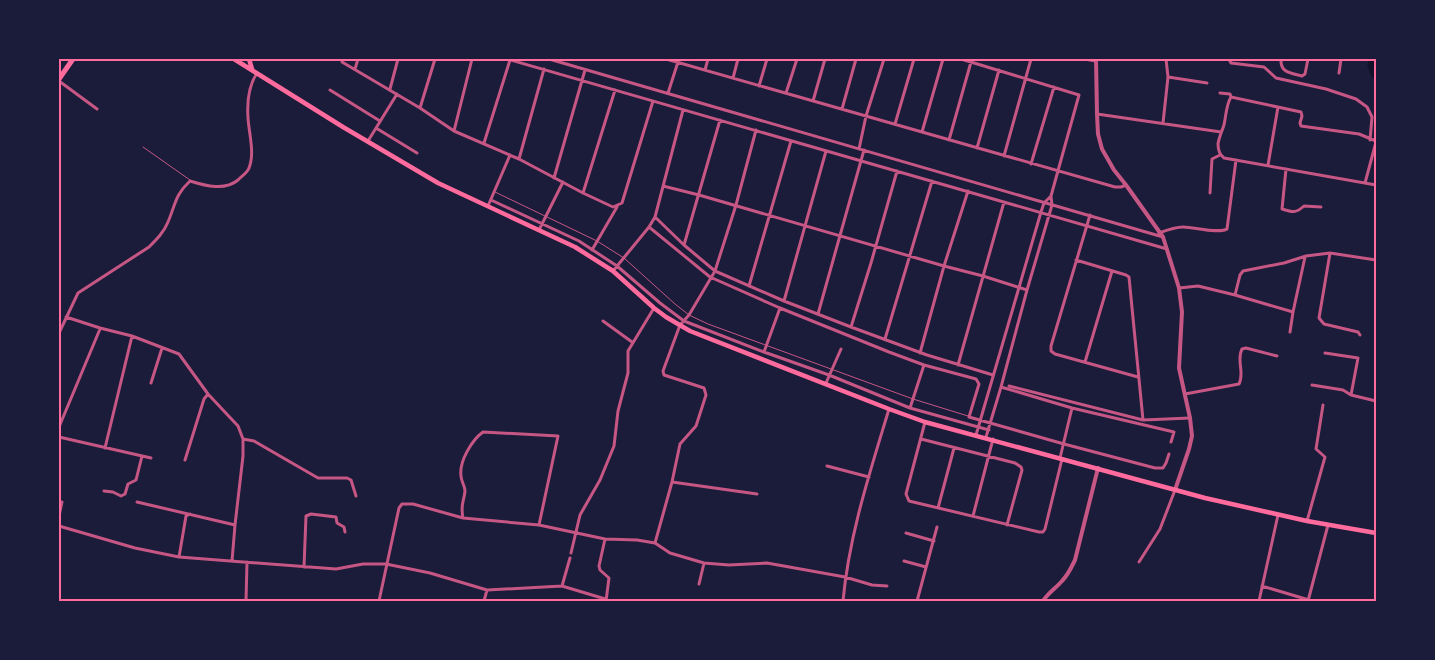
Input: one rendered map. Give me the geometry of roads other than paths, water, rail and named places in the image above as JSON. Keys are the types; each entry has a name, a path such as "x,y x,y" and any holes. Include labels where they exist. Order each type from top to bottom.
{"highway":[{"path":"59,80 73,59"}],"main road":[{"path":"234,59 438,183 575,247 613,271 654,308 690,331 925,422 1175,490 1307,521 1376,532"},
{"path":"248,59 254,71"}],"street":[{"path":"244,64 248,59"},
{"path":"355,69 358,59"},
{"path":"390,90 398,59"},
{"path":"420,108 434,59"},
{"path":"454,131 472,59"},
{"path":"484,143 508,59 1168,250"},
{"path":"549,59 1163,237"},
{"path":"666,59 1059,172 1115,187 1121,188 1126,185"},
{"path":"683,64 684,59"},
{"path":"705,70 708,59"},
{"path":"733,78 738,59"},
{"path":"759,86 767,59"},
{"path":"786,93 797,59"},
{"path":"813,101 825,59"},
{"path":"842,109 856,59"},
{"path":"859,149 866,116 884,59"},
{"path":"895,124 914,59"},
{"path":"922,132 943,59"},
{"path":"961,59 1079,95 1052,196 1052,205 986,438"},
{"path":"1004,156 1032,59"},
{"path":"1084,59 1166,59 1168,77 1163,123"},
{"path":"1229,59 1231,63 1264,67 1276,78 1326,89 1356,99 1372,117 1370,140"},
{"path":"1281,59 1282,67 1285,71 1302,76 1305,74 1308,59"},
{"path":"1339,73 1341,59"},
{"path":"1096,60 1098,134 1102,149 1114,170 1163,237 1178,288 1182,312 1180,368 1192,436 1160,529 1139,562"},
{"path":"342,62 420,108 454,131 519,159 613,207 617,206"},
{"path":"668,93 678,62"},
{"path":"949,140 971,62"},
{"path":"519,159 544,70"},
{"path":"554,178 585,70"},
{"path":"977,148 999,70"},
{"path":"59,334 78,294 149,247 158,238 168,223 181,189 190,181 224,187 233,184 245,174 249,168 251,157 251,133 248,118 250,88 254,71"},
{"path":"1168,77 1207,83"},
{"path":"59,80 97,108"},
{"path":"1031,164 1054,87"},
{"path":"330,90 380,121"},
{"path":"583,193 615,90"},
{"path":"1220,93 1301,112 1301,126 1359,134 1376,141 1365,183"},
{"path":"368,141 397,94"},
{"path":"1231,97 1228,101 1224,127 1218,145 1220,155 1224,158 1376,185"},
{"path":"592,250 617,206 622,203 652,101"},
{"path":"1268,165 1278,107"},
{"path":"613,271 655,217 683,110"},
{"path":"1097,114 1221,132"},
{"path":"684,245 720,120"},
{"path":"376,128 417,153"},
{"path":"655,544 680,444 696,426 706,395 704,388 663,374 663,371 680,325 689,314 715,270 736,205 756,130"},
{"path":"749,286 791,141"},
{"path":"818,314 864,150"},
{"path":"784,301 826,151"},
{"path":"488,206 510,155"},
{"path":"1210,193 1212,159 1220,155"},
{"path":"1159,232 1184,227 1223,232 1227,229 1236,160"},
{"path":"1286,168 1282,209 1293,212 1298,211 1304,206 1321,207"},
{"path":"851,327 897,171"},
{"path":"885,339 932,181"},
{"path":"539,230 563,182"},
{"path":"663,186 736,205 1027,290"},
{"path":"920,353 944,266 968,191"},
{"path":"976,435 1041,212 1044,203 1052,196"},
{"path":"491,200 579,241 617,266 684,321 829,375 910,408 989,430"},
{"path":"958,365 1004,202"},
{"path":"1090,215 1051,349 1052,353 1138,377"},
{"path":"655,217 684,245 715,270 749,286 920,353 993,375"},
{"path":"649,227 710,277 780,308 924,365 976,379 979,384 969,417 1159,468 1163,468 1169,454"},
{"path":"1235,295 1240,275 1243,271 1284,264 1306,256 1330,253 1376,260"},
{"path":"1330,253 1319,318 1324,324 1358,332 1360,335"},
{"path":"1290,332 1306,256"},
{"path":"1076,260 1128,276 1143,420"},
{"path":"1084,362 1112,270"},
{"path":"1178,288 1198,286 1293,312"},
{"path":"571,553 580,515 600,480 614,446 618,411 628,373 628,351 654,308"},
{"path":"764,352 780,308"},
{"path":"66,317 132,336 176,352 181,356 208,394 238,426 243,439 244,456 232,561"},
{"path":"603,321 632,342"},
{"path":"59,427 100,328"},
{"path":"106,448 132,336"},
{"path":"151,383 162,348"},
{"path":"1185,394 1239,384 1242,378 1240,352 1242,349 1246,348 1277,356"},
{"path":"826,383 841,349"},
{"path":"1325,353 1358,358 1351,395"},
{"path":"910,408 924,365"},
{"path":"1312,385 1343,390 1351,395 1376,400"},
{"path":"1009,386 1143,420 1190,418"},
{"path":"1001,387 1072,408 1174,432 1171,442"},
{"path":"185,460 204,399 208,394"},
{"path":"1307,521 1324,457 1316,449 1323,405"},
{"path":"925,422 906,497 909,501 1040,532 1044,531 1072,408"},
{"path":"843,601 845,577 855,526 889,409"},
{"path":"463,518 461,508 465,489 460,469 468,448 478,436 483,432 558,436 539,525"},
{"path":"59,437 151,458"},
{"path":"921,438 1015,463 1021,467 1022,470 1007,524"},
{"path":"243,439 254,441 318,478 347,478 351,480 356,496"},
{"path":"973,516 993,439"},
{"path":"938,508 954,448"},
{"path":"104,491 113,492 121,496 125,494 128,484 136,480 142,456"},
{"path":"826,466 869,477"},
{"path":"1043,601 1047,594 1070,571 1075,560 1098,468"},
{"path":"672,482 757,494"},
{"path":"59,516 62,502"},
{"path":"137,502 235,525"},
{"path":"379,601 399,508 402,504 413,504 463,518 539,525 605,539 637,540 655,544 670,554 704,563 730,565 768,563 845,577 872,585 887,586"},
{"path":"179,557 186,516 190,514"},
{"path":"304,567 306,516 311,514 336,517 337,523 344,527 344,532"},
{"path":"1259,601 1278,514"},
{"path":"1262,586 1308,601 1328,525"},
{"path":"59,526 135,548 179,557 336,569 363,564 386,564 430,573 487,590 562,586 612,601"},
{"path":"917,601 937,527"},
{"path":"906,533 934,540"},
{"path":"605,539 599,566 600,570 609,578 607,600"},
{"path":"562,586 570,558"},
{"path":"904,561 926,567"},
{"path":"246,601 247,562"},
{"path":"699,584 704,563"},
{"path":"484,601 487,590"}],"lane":[{"path":"143,147 190,181"},
{"path":"494,192 597,241 624,258 675,304 708,324 831,370 969,417"}],"waterway":[{"path":"1374,59 1373,65 1376,73"}]}
